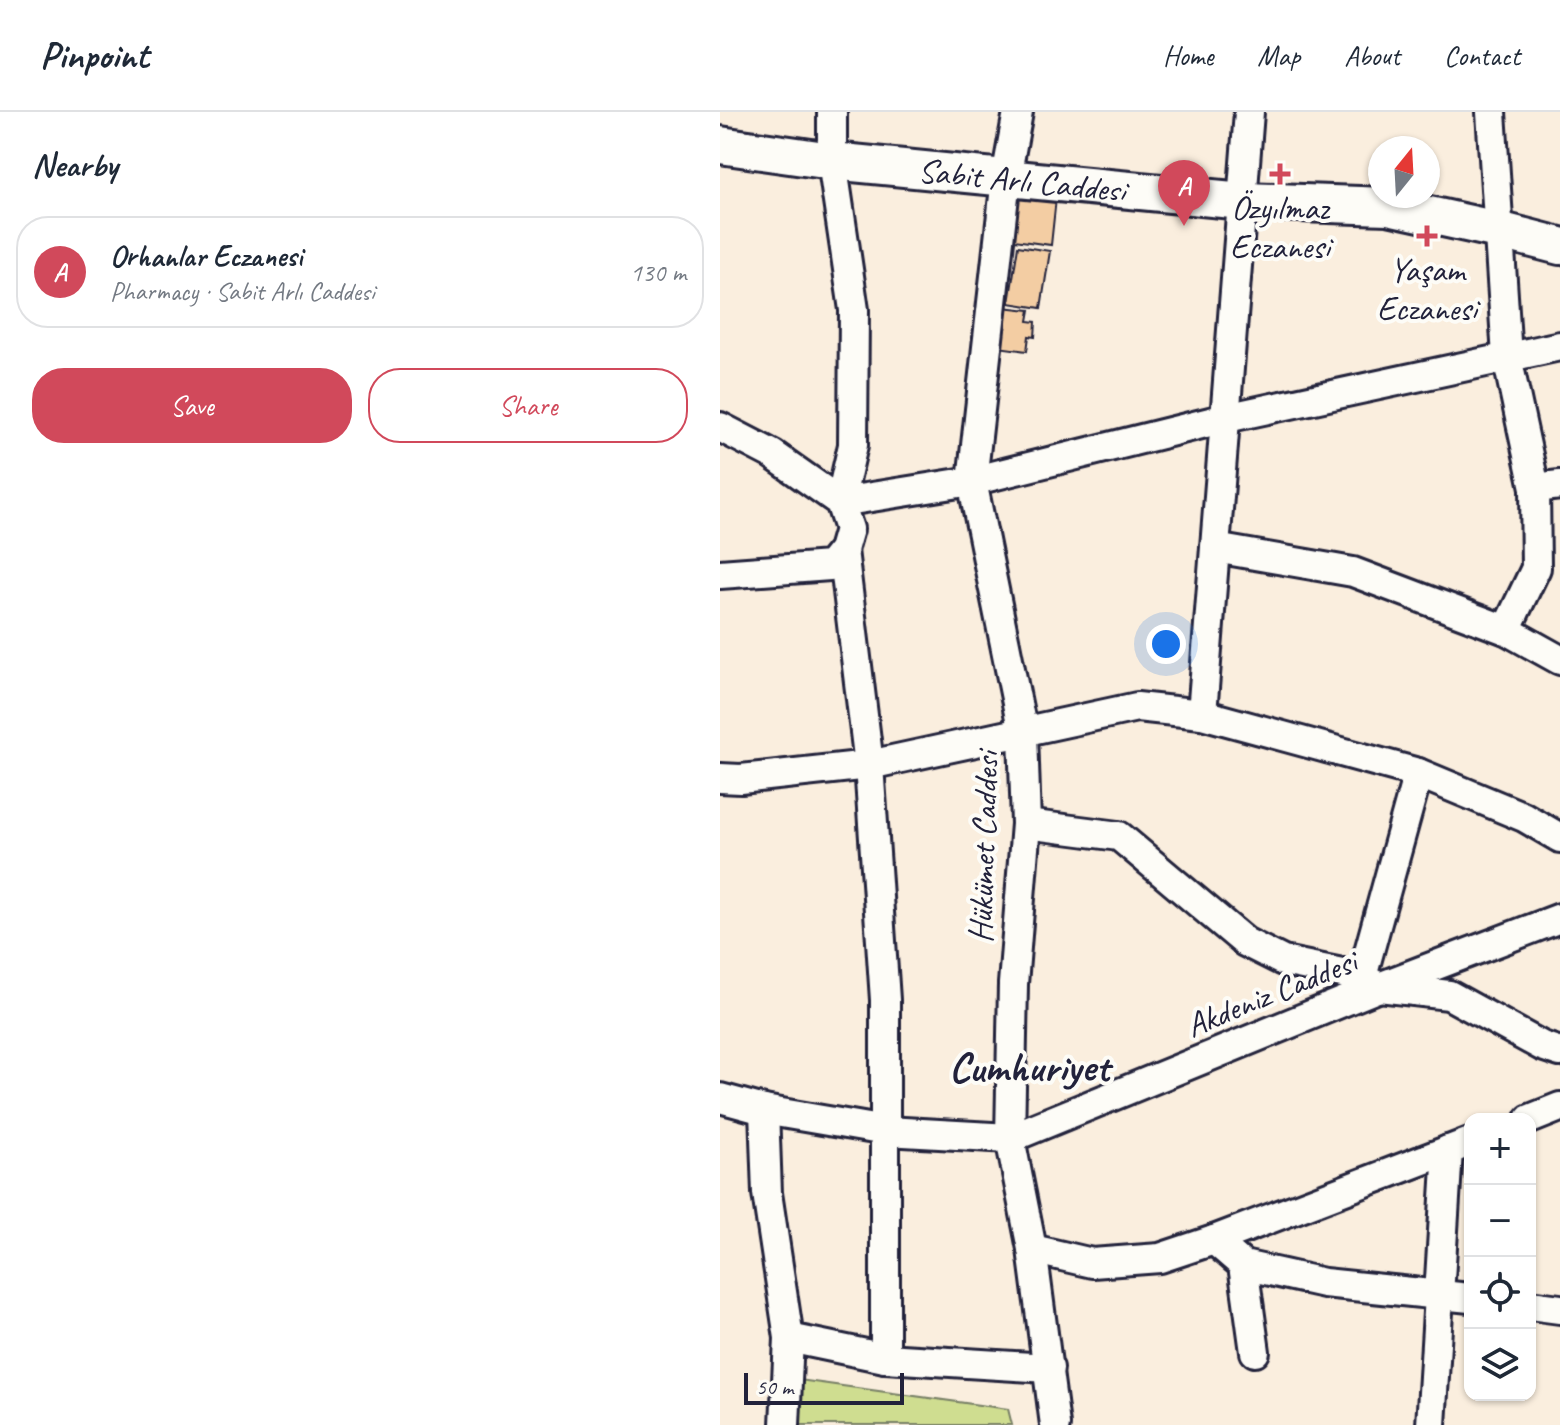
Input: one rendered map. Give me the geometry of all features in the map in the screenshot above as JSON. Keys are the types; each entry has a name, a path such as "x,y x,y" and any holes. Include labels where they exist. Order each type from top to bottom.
{"main road":[{"name":"Sabit Arlı Caddesi","path":"720,145 832,161 1243,201 1388,206 1560,246"}],"street":[{"path":"832,112 832,161 854,310 853,445 840,502 849,529 843,550 869,765 885,1000 885,1358"},
{"name":"Hükümet Caddesi","path":"1018,112 1006,178 972,481 1023,733 1026,824 1013,984 1010,1138 1032,1249 1055,1425"},
{"path":"1202,714 1249,112"},
{"path":"1491,112 1507,357 1548,486 1536,568 1506,630"},
{"path":"720,427 772,454 840,502 972,481 1226,418 1560,346"},
{"path":"1215,548 1353,572 1506,630 1560,660"},
{"path":"720,574 830,566 843,550"},
{"path":"720,778 741,779 869,765 1137,707 1202,714 1418,773 1524,817 1560,838"},
{"path":"1370,982 1418,773"},
{"path":"1026,824 1119,836 1245,942 1283,961 1370,982 1449,995 1542,1046 1560,1052"},
{"name":"Akdeniz Caddesi","path":"1010,1138 1370,982 1560,918"},
{"path":"720,1098 764,1110 886,1131 1010,1138"},
{"path":"1536,1117 1560,1107"},
{"path":"764,1110 767,1193 789,1338 785,1425"},
{"path":"1032,1249 1092,1263 1160,1258 1459,1146 1438,1294 1431,1425"},
{"path":"1214,1240 1243,1265 1324,1283 1464,1297"},
{"path":"1243,1265 1255,1352"},
{"path":"1536,1306 1560,1309"},
{"path":"789,1338 885,1358 1049,1368"}],"green space":[{"path":"799,1380 1008,1409 1012,1425 798,1425"}],"building":[{"path":"1019,194 1056,198 1051,245 1014,240"},
{"path":"1018,246 1050,251 1041,308 1009,303"},
{"path":"1003,307 1030,310 1028,321 1036,322 1035,337 1029,336 1027,351 998,347"}],"place":[{"name":"Özyılmaz Eczanesi","path":"1280,174"},
{"name":"Orhanlar Eczanesi","path":"1184,226"},
{"name":"Yaşam Eczanesi","path":"1427,236"}],"district":[{"name":"Cumhuriyet","path":"1029,1067"}]}
